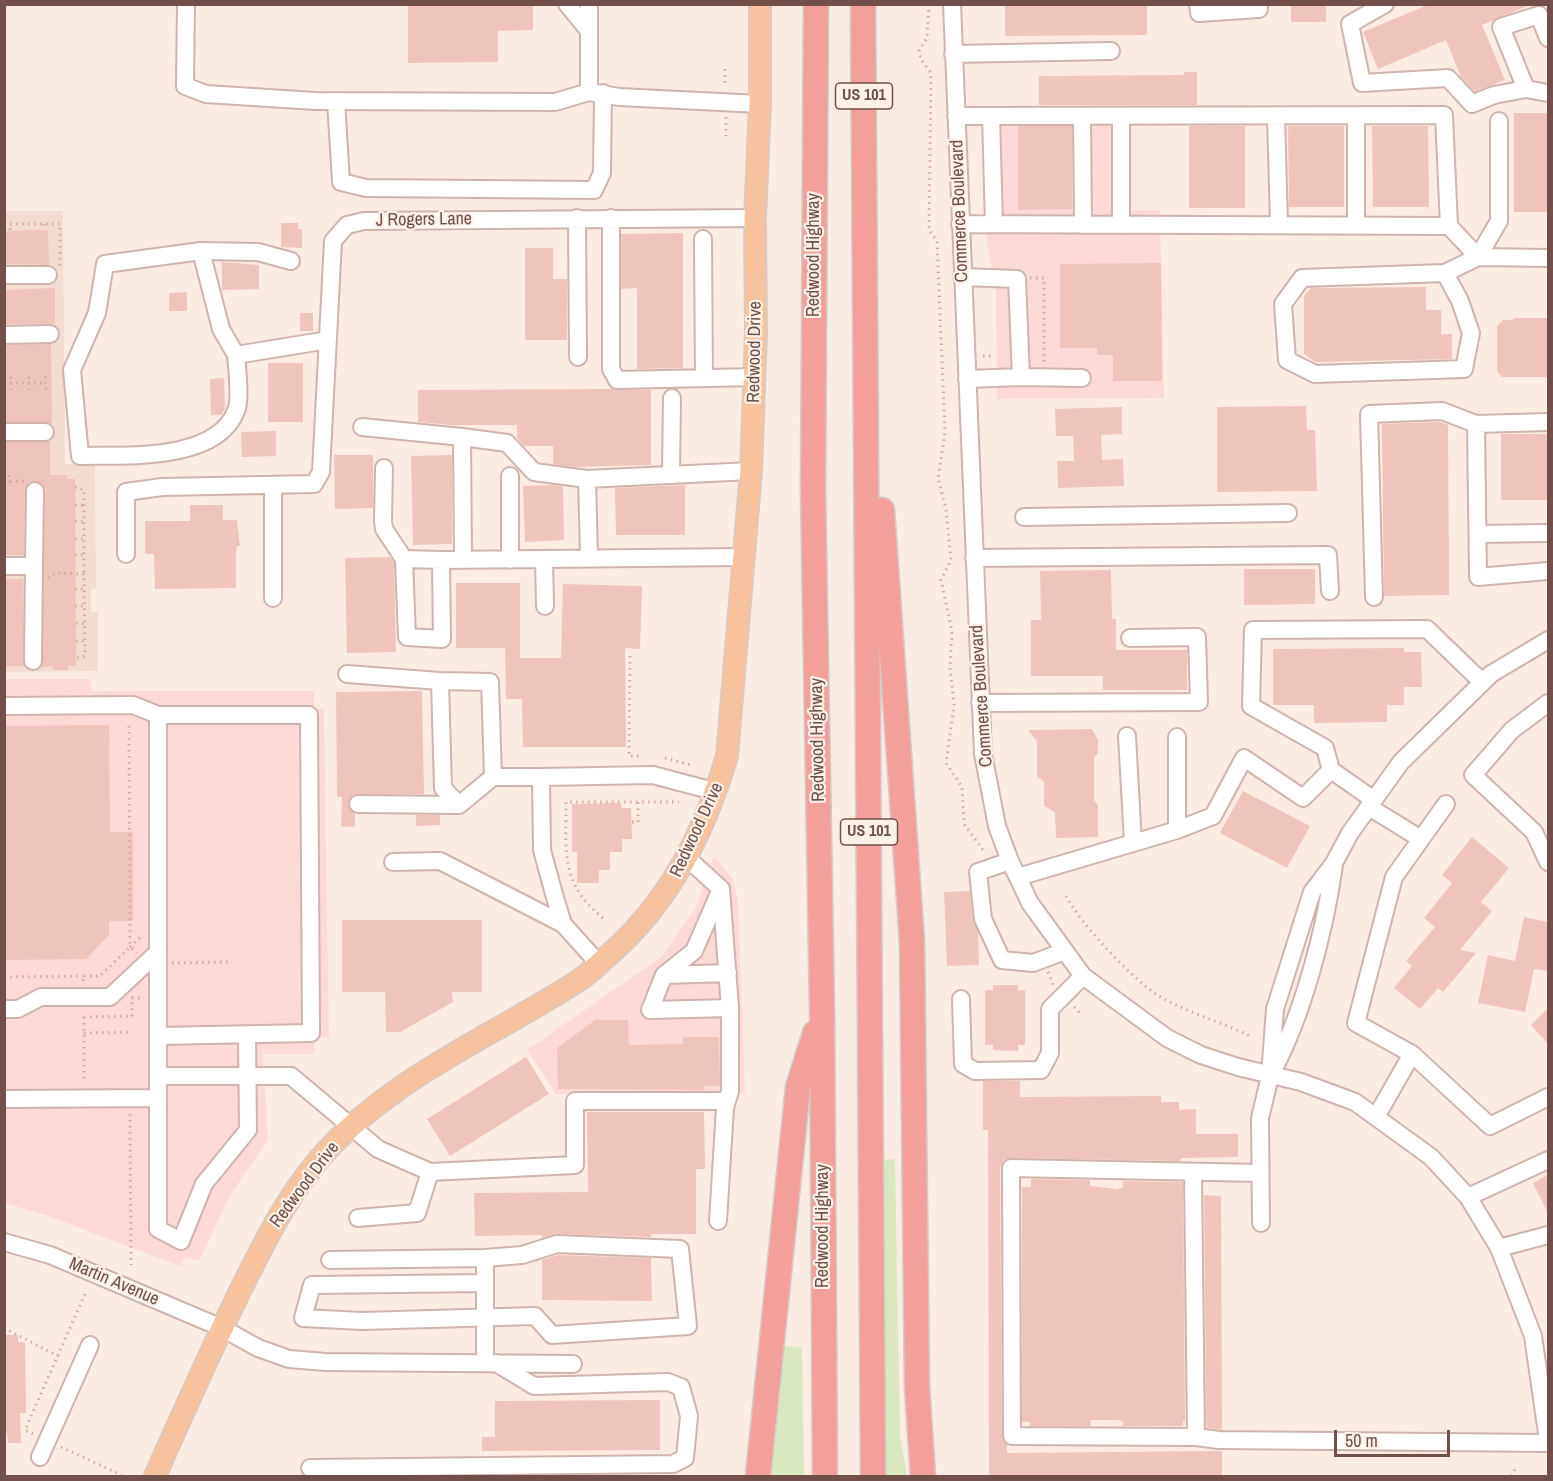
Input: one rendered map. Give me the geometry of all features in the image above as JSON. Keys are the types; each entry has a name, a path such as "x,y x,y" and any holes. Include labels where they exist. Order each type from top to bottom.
{"highway":[{"name":"Redwood Highway","path":"816,4 813,490 822,1010 825,1476"},
{"name":"US 101","path":"863,4 873,1476"},
{"path":"865,187 884,540 911,921 917,1386 923,1476"},
{"path":"758,1476 798,1087 822,1010"}],"main road":[{"name":"Redwood Drive","path":"155,1476 222,1328 276,1220 331,1146 375,1106 420,1073 583,978 599,964 644,922 687,858 717,792 727,756 751,471 755,377 755,218 760,104 760,4"}],"street":[{"path":"186,4 185,86 206,94 336,101 555,102 596,93 619,97 760,104"},
{"path":"567,4 589,31"},
{"path":"336,101 341,182 366,188 594,190 602,173 589,31 589,4"},
{"name":"Commerce Boulevard","path":"952,4 983,754 997,826 1010,861 1030,903 1083,976 1167,1038 1201,1055 1270,1076 1301,1082 1355,1102 1431,1157 1468,1197 1499,1248 1533,1336 1543,1370 1548,1442"},
{"path":"1198,4 1199,13 1259,9 1259,4"},
{"path":"1385,4 1350,24 1362,83 1448,78 1472,104 1494,95 1526,89 1548,93"},
{"path":"1526,89 1501,27 1539,15 1548,38"},
{"path":"953,54 1111,51"},
{"path":"956,116 1444,115 1449,226 1478,257"},
{"path":"991,116 994,224"},
{"path":"1082,116 1083,225"},
{"path":"1121,116 1121,225"},
{"path":"1276,116 1279,225"},
{"path":"1356,116 1356,225"},
{"path":"1478,257 1499,221 1499,121"},
{"path":"577,218 578,357"},
{"path":"611,218 611,369 617,380 755,377"},
{"name":"J Rogers Lane","path":"273,485 314,484 321,472 333,240 347,225 364,221 755,218"},
{"path":"960,224 1449,226"},
{"path":"703,239 704,378"},
{"path":"201,250 221,329 236,355 237,410 224,429 192,447 164,455 80,456 72,370 97,313 105,264 201,250 258,252 291,261"},
{"path":"1445,273 1460,302 1471,333 1464,369 1315,374 1287,360 1283,303 1302,278 1445,273 1478,257 1548,258"},
{"path":"4,275 54,275"},
{"path":"962,277 1017,279 1021,376"},
{"path":"4,335 50,334"},
{"path":"236,355 328,340"},
{"path":"967,379 1021,376 1083,378"},
{"path":"671,474 672,398"},
{"path":"1374,597 1369,414 1442,411 1476,424 1548,422"},
{"path":"1476,424 1478,577 1548,571"},
{"path":"362,428 507,443 534,472 587,479 751,471"},
{"path":"4,432 45,432"},
{"path":"462,437 463,560"},
{"path":"384,468 384,529 404,559 407,637 442,639 441,560"},
{"path":"510,476 510,560"},
{"path":"587,479 589,557"},
{"path":"126,555 126,492 162,487 273,485 273,598"},
{"path":"33,661 35,491"},
{"path":"1024,517 1288,513"},
{"path":"1478,534 1548,533"},
{"path":"974,558 1328,555 1330,591"},
{"path":"404,559 544,560 589,557 743,557"},
{"path":"544,560 545,606"},
{"path":"4,566 34,572"},
{"path":"1421,839 1331,770 1325,748 1251,706 1253,630 1427,628 1482,682"},
{"path":"980,703 1199,702 1197,637 1130,638"},
{"path":"1261,1223 1260,1118 1270,1076 1291,1037 1328,909 1334,863 1350,833 1401,762 1491,674 1548,640"},
{"path":"347,674 490,682 493,777"},
{"path":"440,681 443,788 459,805"},
{"path":"1548,703 1512,730 1473,775 1534,832 1548,862"},
{"path":"4,706 133,705 159,716 309,715 310,1033 159,1036"},
{"path":"159,716 163,958 159,998 158,1229 181,1241 204,1184 248,1130 247,1035"},
{"path":"1127,736 1133,843"},
{"path":"1177,737 1177,830"},
{"path":"1018,877 1177,830 1213,816 1244,758 1303,798 1331,770"},
{"path":"358,804 459,805 493,777 653,775 717,792"},
{"path":"541,777 542,850 564,924"},
{"path":"1446,804 1394,878 1356,1023 1412,1054 1490,1126 1548,1097"},
{"path":"687,858 722,889 730,1008 730,1091 727,1101 718,1221"},
{"path":"393,862 440,861 564,924 599,964"},
{"path":"1010,861 978,872 983,919 1002,960 1033,963 1065,951"},
{"path":"722,889 694,951 664,975 650,1010 730,1008"},
{"path":"4,1009 18,1009 41,997 111,997 163,958"},
{"path":"664,975 728,973"},
{"path":"961,999 963,1064 975,1071 1041,1070 1050,1053 1050,1009 1083,976"},
{"path":"1376,1117 1412,1054"},
{"path":"159,1076 291,1076 378,1149 430,1172 575,1165 575,1101 727,1101"},
{"path":"4,1099 159,1098"},
{"path":"1468,1197 1548,1160"},
{"path":"1260,1173 1011,1168 1012,1436 1548,1442"},
{"path":"358,1218 417,1213 430,1172"},
{"path":"1193,1172 1196,1437"},
{"path":"1499,1248 1548,1235"},
{"name":"Martin Avenue","path":"4,1242 50,1255 222,1328 258,1348 289,1359 326,1362 573,1364"},
{"path":"330,1260 485,1258 522,1255 557,1244 680,1249 688,1326 552,1335 535,1316 362,1321 303,1318 312,1285 485,1283"},
{"path":"310,1468 673,1464 685,1458 689,1416 681,1387 668,1382 534,1386 490,1363 485,1319 485,1258"},
{"path":"40,1457 90,1345"}],"path":[{"path":"4,224 60,224 54,275"},
{"path":"10,224 10,230"},
{"path":"26,224 26,230"},
{"path":"44,224 44,230"},
{"path":"1017,279 1044,278 1044,377"},
{"path":"983,356 994,356"},
{"path":"11,376 11,390"},
{"path":"29,376 30,390"},
{"path":"45,376 46,390"},
{"path":"4,383 45,383"},
{"path":"9,475 9,482"},
{"path":"75,487 84,490 85,589 85,656 76,658"},
{"path":"75,505 84,505"},
{"path":"75,521 84,522"},
{"path":"75,538 84,539"},
{"path":"75,555 84,555"},
{"path":"34,572 51,578 56,573 84,574"},
{"path":"75,589 85,589"},
{"path":"75,606 85,606"},
{"path":"76,623 85,624"},
{"path":"76,641 85,641"},
{"path":"630,656 629,756 639,756"},
{"path":"129,726 130,947"},
{"path":"665,758 691,765"},
{"path":"603,918 581,898 566,867 566,802 679,802"},
{"path":"632,822 638,822 638,802"},
{"path":"1066,896 1072,909 1159,996 1252,1037"},
{"path":"163,958 228,962"},
{"path":"4,977 83,976"},
{"path":"84,1017 132,1016 132,998 159,998"},
{"path":"84,1006 84,1088"},
{"path":"84,1033 131,1032"},
{"path":"129,1106 130,1265"},
{"path":"4,1328 58,1356"},
{"path":"1511,1476 1515,1469"}],"shaded area":[{"path":"984,112 1126,113 1127,210 1160,210 1164,398 997,399 996,291 987,244"},
{"path":"4,211 63,211 65,464 95,465 96,589 91,589 91,612 98,612 98,671 5,672"},
{"path":"4,679 90,679 92,691 314,691 314,709 324,709 329,1038 315,1037 314,1054 263,1054 268,1140 231,1194 199,1261 185,1257 180,1266 51,1217 5,1203"},
{"path":"714,856 733,879 738,901 745,1092 556,1094 527,1050 661,957 695,909"}],"green space":[{"path":"895,1159 900,1435 907,1476 885,1476 880,1160"},
{"path":"784,1346 802,1347 804,1476 770,1476"}],"building":[{"path":"408,4 533,4 533,30 498,31 498,62 408,63"},
{"path":"1005,4 1147,4 1147,35 1005,36"},
{"path":"1291,4 1326,4 1326,22 1291,22"},
{"path":"1430,4 1532,4 1482,25 1505,80 1475,92 1461,77 1446,40 1378,69 1363,32"},
{"path":"1184,72 1197,72 1197,105 1039,105 1039,76 1184,75"},
{"path":"1514,113 1548,113 1548,212 1514,212"},
{"path":"1018,126 1072,126 1072,209 1018,210"},
{"path":"1189,126 1245,126 1245,208 1189,208"},
{"path":"1288,126 1344,126 1344,207 1289,207"},
{"path":"1372,126 1428,126 1429,207 1373,207"},
{"path":"281,223 298,223 299,229 302,229 302,248 281,247"},
{"path":"48,230 49,265 4,264 4,231"},
{"path":"683,233 683,368 637,369 637,288 621,289 621,234"},
{"path":"525,248 553,248 553,279 567,279 567,340 525,340"},
{"path":"222,262 259,265 259,289 222,290"},
{"path":"1161,263 1162,381 1113,381 1113,355 1097,355 1097,348 1060,348 1060,264"},
{"path":"1426,287 1426,310 1441,310 1441,334 1452,334 1452,359 1315,362 1304,354 1304,296 1311,288"},
{"path":"55,288 55,324 4,324 4,290"},
{"path":"187,292 187,311 169,311 169,293"},
{"path":"300,313 313,313 313,331 300,331"},
{"path":"1513,318 1548,318 1548,377 1502,377 1497,371 1497,326 1503,320 1513,320"},
{"path":"51,344 52,424 4,422 4,345"},
{"path":"268,363 303,363 303,422 268,422"},
{"path":"224,378 225,409 221,415 211,415 210,379"},
{"path":"418,390 651,390 651,465 574,467 553,464 553,446 524,446 517,438 517,425 452,425 418,422"},
{"path":"1306,406 1307,430 1315,430 1317,491 1217,492 1217,407"},
{"path":"1122,407 1122,434 1101,435 1102,460 1123,459 1124,486 1058,488 1057,461 1074,461 1073,436 1056,436 1055,409"},
{"path":"1440,422 1448,425 1449,595 1384,596 1382,424"},
{"path":"276,431 276,456 242,457 241,432"},
{"path":"1501,434 1548,434 1548,500 1501,500"},
{"path":"50,441 50,475 67,475 67,479 75,479 76,666 68,666 68,670 53,670 52,666 42,667 45,491 40,482 29,482 25,490 24,555 4,555 4,442"},
{"path":"334,455 373,455 373,508 335,509"},
{"path":"452,455 452,544 413,545 411,456"},
{"path":"685,485 685,535 616,535 615,488"},
{"path":"523,486 563,486 564,540 525,542"},
{"path":"190,505 223,505 223,520 237,520 240,546 237,546 236,554 236,588 155,589 154,554 145,554 145,521 190,521"},
{"path":"390,557 394,562 396,652 347,653 345,558"},
{"path":"1244,569 1315,569 1315,604 1244,605"},
{"path":"1111,570 1112,619 1116,619 1116,650 1187,650 1187,690 1103,690 1103,676 1031,676 1031,620 1041,620 1040,571"},
{"path":"4,579 23,579 24,666 4,666"},
{"path":"456,583 520,583 520,658 561,658 563,584 642,586 640,649 625,648 626,747 523,747 522,699 506,699 505,648 456,648"},
{"path":"1404,648 1404,652 1421,652 1422,687 1404,687 1404,705 1387,705 1387,722 1314,723 1314,705 1273,705 1273,649"},
{"path":"422,691 424,794 353,795 348,804 355,814 355,827 341,826 342,797 337,797 336,692"},
{"path":"109,725 110,832 133,832 133,921 109,921 109,935 86,959 4,960 4,726"},
{"path":"1092,729 1098,740 1098,753 1094,758 1094,800 1098,806 1098,837 1056,838 1055,812 1044,806 1044,782 1037,776 1037,741 1028,730"},
{"path":"1243,791 1310,826 1287,868 1220,833"},
{"path":"621,803 621,808 631,808 632,839 622,839 622,852 610,852 610,870 599,870 599,883 577,883 577,852 572,852 572,804"},
{"path":"416,815 440,815 440,825 416,826"},
{"path":"1472,837 1509,868 1481,902 1492,911 1460,950 1476,953 1443,992 1438,988 1420,1009 1394,988 1412,966 1406,961 1435,927 1424,918 1452,883 1442,875"},
{"path":"970,891 973,920 978,932 979,965 947,966 944,892"},
{"path":"1524,917 1548,922 1548,971 1534,969 1525,1012 1478,1003 1488,955 1515,961"},
{"path":"342,920 482,920 482,992 452,992 453,1002 400,1032 386,1032 385,992 342,992"},
{"path":"993,985 1018,985 1018,990 1025,990 1025,1045 1018,1045 1018,1051 993,1050 993,1045 985,1045 985,990 993,990"},
{"path":"1548,1008 1548,1044 1531,1025"},
{"path":"595,1020 628,1020 629,1045 683,1044 683,1037 719,1037 720,1086 704,1086 704,1090 558,1089 557,1048"},
{"path":"526,1057 549,1094 450,1156 427,1119"},
{"path":"983,1081 1020,1081 1020,1097 1161,1096 1161,1102 1179,1102 1179,1110 1196,1109 1196,1134 1238,1134 1238,1157 1181,1158 1181,1161 1011,1158 1004,1160 1000,1168 1002,1436 1007,1445 1007,1453 1222,1451 1222,1475 989,1476 988,1130 983,1130"},
{"path":"587,1112 704,1112 705,1169 696,1169 696,1234 651,1234 651,1237 557,1234 542,1238 542,1235 475,1236 474,1193 588,1192"},
{"path":"1548,1175 1548,1213 1533,1183"},
{"path":"1031,1179 1090,1180 1090,1186 1116,1189 1123,1187 1123,1181 1183,1182 1185,1421 1183,1421 1183,1426 1123,1426 1123,1421 1116,1420 1090,1420 1091,1426 1030,1426 1030,1422 1022,1422 1022,1187 1031,1187"},
{"path":"1204,1195 1221,1196 1222,1430 1207,1428 1206,1420"},
{"path":"558,1255 651,1258 652,1301 542,1300 542,1260"},
{"path":"4,1335 18,1335 18,1342 25,1342 26,1413 20,1413 21,1443 8,1443 7,1433 4,1433"},
{"path":"660,1400 660,1450 482,1451 482,1437 495,1437 495,1401"}]}
